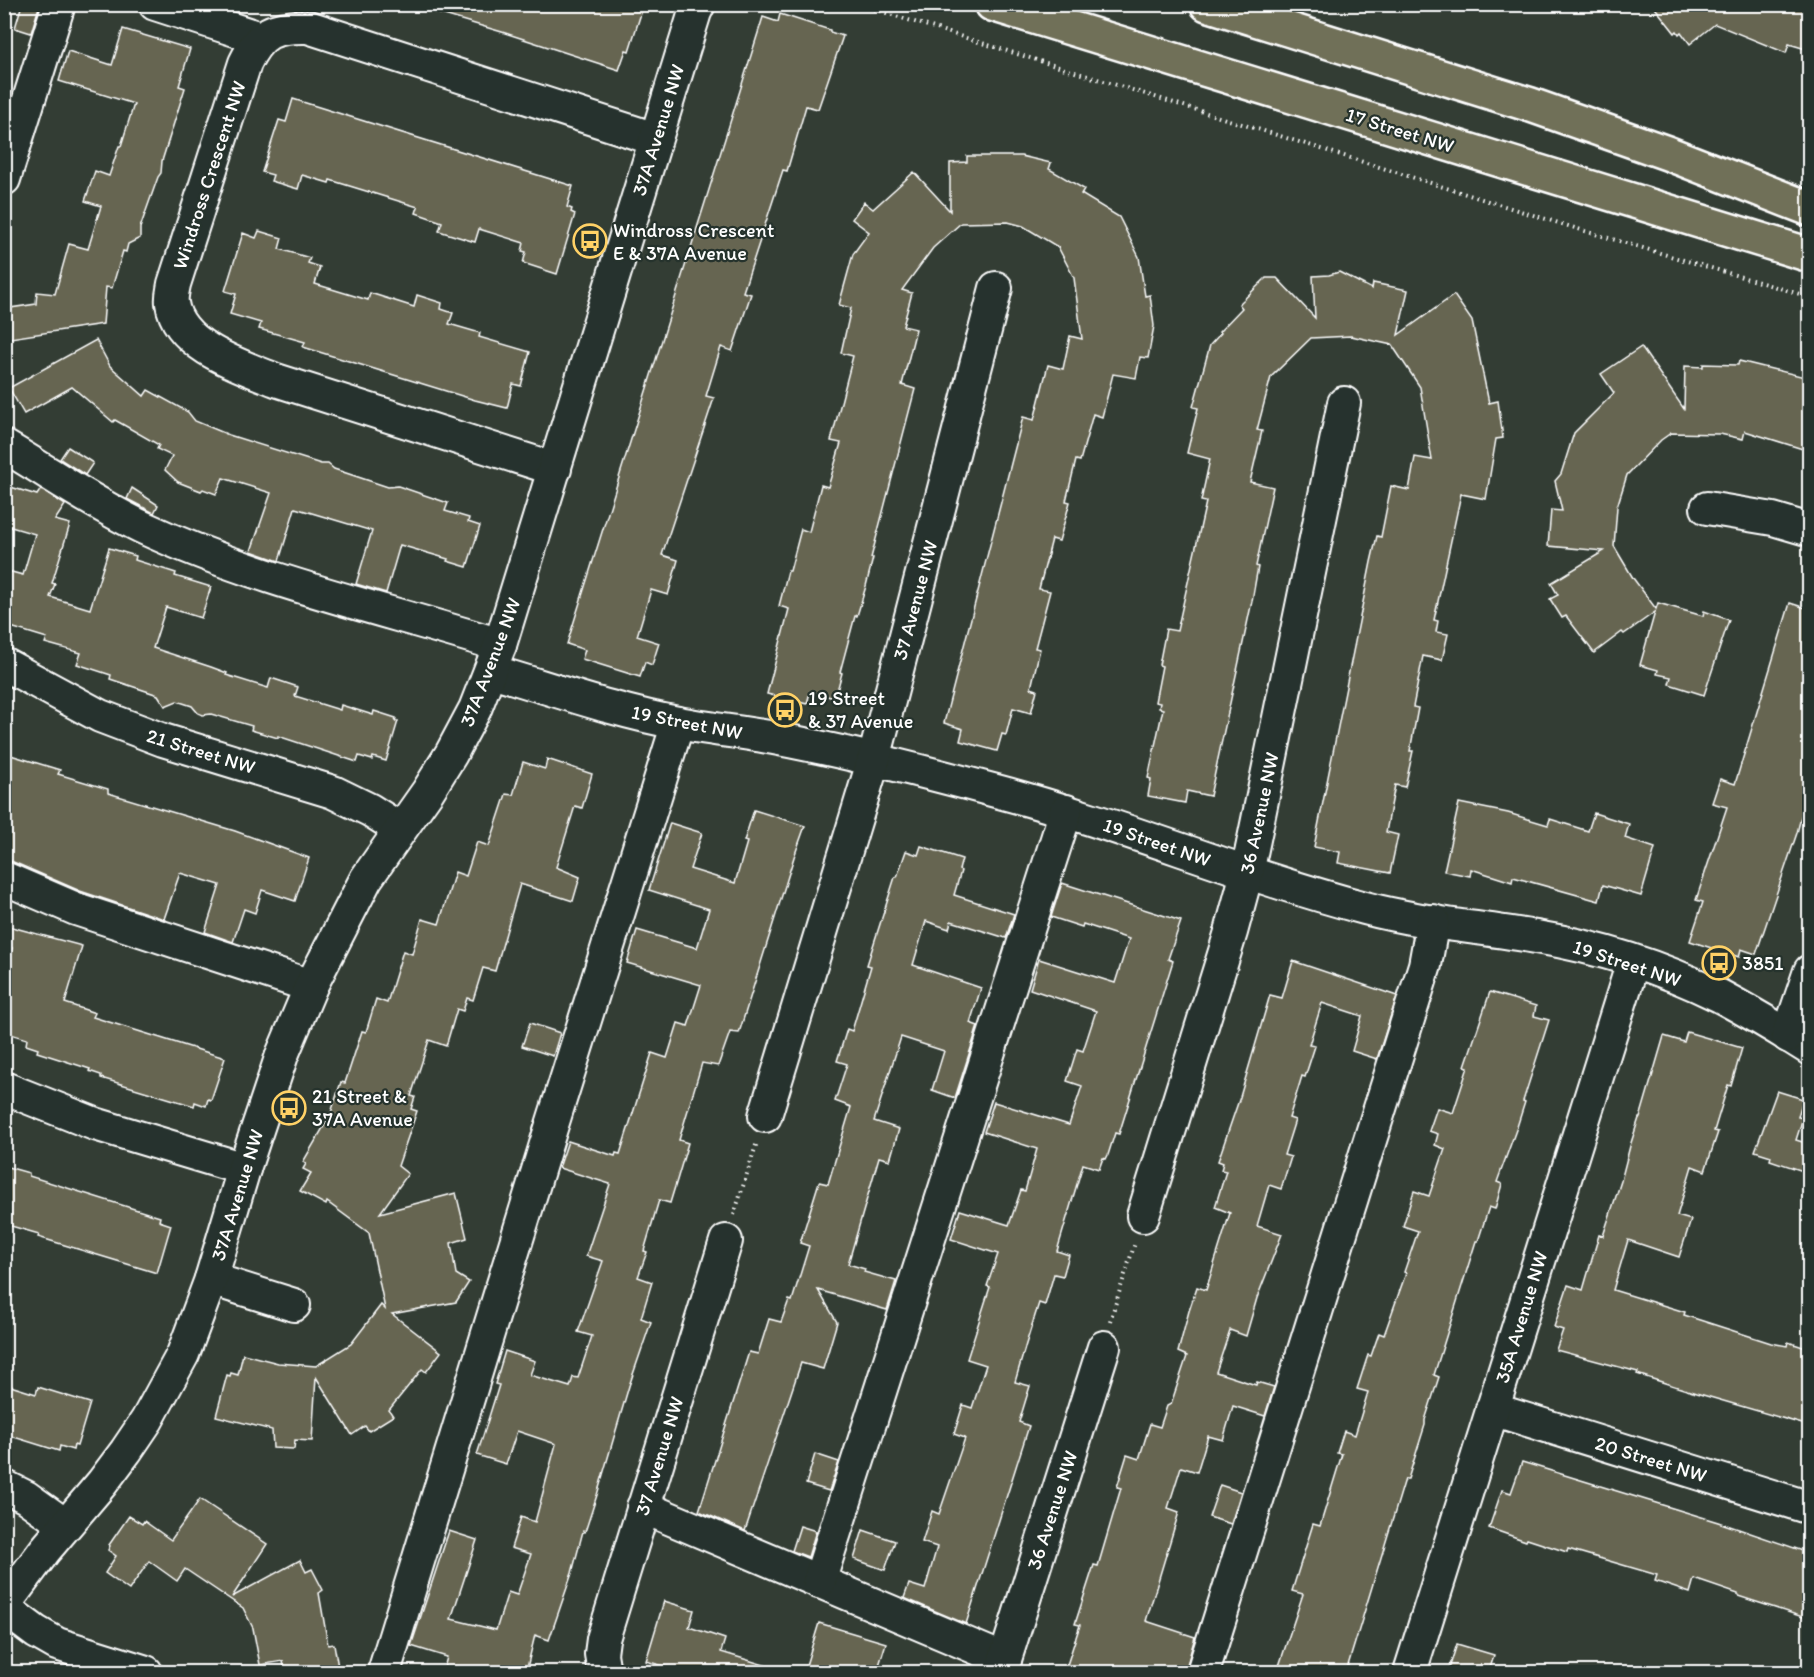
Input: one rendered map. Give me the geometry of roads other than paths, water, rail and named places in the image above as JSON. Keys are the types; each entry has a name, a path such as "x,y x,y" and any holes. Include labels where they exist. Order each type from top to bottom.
{"main road":[{"name":"17 Street NW","path":"992,4 1809,255"},
{"path":"1207,4 1531,105 1658,150 1809,209"}],"street":[{"path":"4,179 59,4"},
{"path":"155,4 260,38 279,28 308,27 655,139"},
{"name":"37A Avenue NW","path":"4,1607 65,1525 102,1483 147,1420 183,1354 211,1279 282,1054 311,986 366,879 428,791 475,709 496,658 697,7"},
{"name":"Windross Crescent NW","path":"260,38 244,63 174,284 171,300 174,312 187,334 211,351 242,367 276,380 555,469"},
{"name":"37 Avenue NW","path":"765,1116 874,759 996,288"},
{"name":"36 Avenue NW","path":"1143,1216 1231,932 1246,873 1344,403"},
{"name":"19 Street NW","path":"4,446 130,520 198,551 496,658 624,710 678,723 772,737 874,759 1066,811 1246,873 1370,909 1538,937 1633,962 1691,983 1721,997 1799,1042"},
{"path":"1707,508 1773,519 1809,530"},
{"name":"21 Street NW","path":"4,664 100,716 163,740 333,792 400,829"},
{"path":"384,1672 678,723"},
{"path":"819,1582 1066,811"},
{"path":"4,879 76,909 311,986"},
{"path":"1203,1672 1425,965 1433,921"},
{"name":"35A Avenue NW","path":"1410,1672 1633,962"},
{"path":"1799,1042 1809,971"},
{"path":"4,1088 95,1124 244,1169"},
{"name":"37 Avenue NW","path":"604,1672 601,1654 603,1638 726,1241"},
{"name":"37A Avenue NW","path":"211,1279 294,1305"},
{"name":"36 Avenue NW","path":"1003,1666 1104,1347"},
{"name":"20 Street NW","path":"1492,1408 1809,1508"},
{"path":"4,1486 26,1497 65,1525"},
{"path":"643,1507 819,1582 1003,1666"},
{"path":"4,1607 36,1632 57,1644 146,1672"}],"place":[{"name":"Windross Crescent E & 37A Avenue","path":"590,241"},
{"name":"19 Street & 37 Avenue","path":"785,710"},
{"name":"3851","path":"1719,963"},
{"name":"21 Street & 37A Avenue","path":"289,1108"}]}
